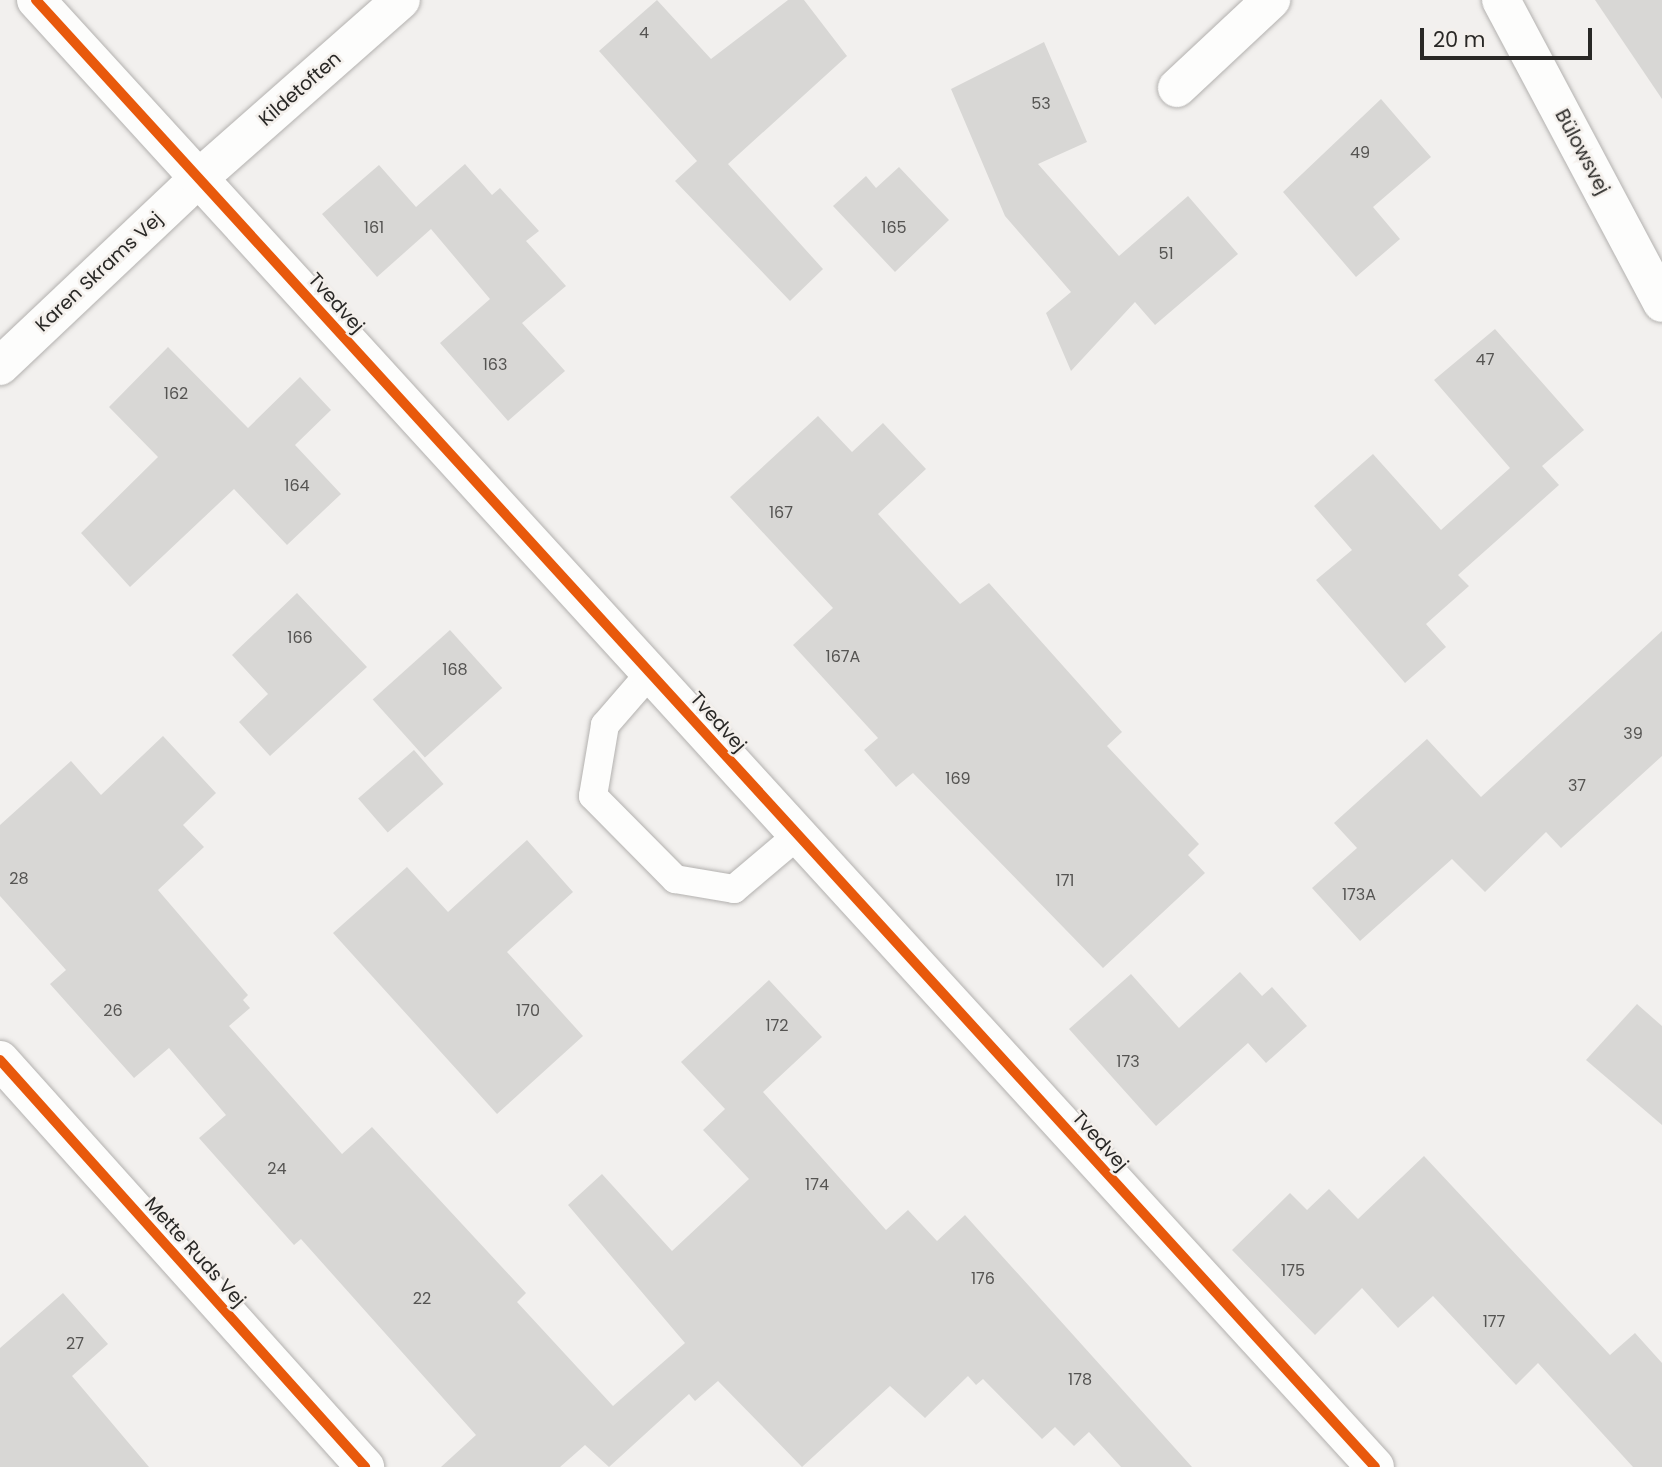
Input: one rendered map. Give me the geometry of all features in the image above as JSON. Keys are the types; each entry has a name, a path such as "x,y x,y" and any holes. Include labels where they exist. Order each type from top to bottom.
{"street":[{"name":"Tvedvej","path":"36,0 1375,1467"},
{"name":"Kildetoften","path":"199,178 401,0"},
{"path":"1177,88 1271,0"},
{"name":"Bülowsvej","path":"1501,0 1662,303"},
{"name":"Karen Skrams Vej","path":"0,366 199,178"},
{"name":"Mette Ruds Vej","path":"0,1060 365,1467"}],"lane":[{"path":"650,673 605,725 593,796 675,878 734,889 798,835"}],"building":[{"path":"657,0 711,59 788,0 804,0 847,56 728,164 823,269 790,301 675,181 697,161 599,51"},
{"path":"1595,0 1662,0 1662,99"},
{"path":"1044,42 1087,142 1038,164 1119,256 1188,196 1238,254 1155,325 1135,302 1071,371 1046,313 1071,292 1005,216 951,89"},
{"path":"1381,99 1431,157 1373,207 1400,239 1356,277 1283,192"},
{"path":"465,164 492,195 500,188 539,231 526,241 566,286 522,323 565,371 508,421 440,343 490,299 431,229 377,277 322,214 379,165 416,207"},
{"path":"899,167 949,220 895,272 833,206 866,176 876,188"},
{"path":"1495,329 1584,430 1542,466 1559,485 1458,575 1469,586 1426,624 1446,647 1405,683 1316,580 1352,550 1314,506 1373,454 1441,530 1510,468 1434,380"},
{"path":"168,347 248,428 300,377 331,410 295,445 341,494 287,545 234,489 130,587 81,533 158,457 109,407"},
{"path":"818,416 852,452 883,423 926,469 878,514 960,604 989,583 1122,732 1107,746 1199,844 1188,855 1205,873 1103,968 913,773 896,787 864,750 878,738 793,645 833,608 730,497"},
{"path":"297,593 367,667 270,756 239,722 268,694 232,655"},
{"path":"450,630 502,688 425,758 373,700"},
{"path":"1662,631 1662,756 1561,848 1546,832 1485,892 1452,859 1360,941 1312,888 1357,848 1334,823 1427,739 1481,797"},
{"path":"163,736 216,793 183,825 204,847 158,890 248,995 243,1000 250,1008 229,1026 342,1154 372,1127 526,1293 517,1302 613,1406 685,1343 568,1205 602,1174 672,1251 749,1179 703,1130 725,1109 681,1062 769,980 822,1037 763,1092 886,1230 908,1210 937,1241 965,1215 1192,1467 1121,1467 1089,1432 1074,1446 1055,1427 1042,1439 983,1379 976,1385 968,1376 925,1418 890,1386 802,1467 718,1381 695,1401 689,1394 609,1467 585,1445 560,1467 441,1467 476,1435 301,1239 294,1245 199,1138 226,1115 169,1048 134,1078 50,984 66,970 0,896 0,825 71,761 101,795"},
{"path":"414,750 444,784 388,833 358,799"},
{"path":"527,840 573,892 507,952 583,1036 497,1114 333,933 407,867 448,912"},
{"path":"1240,972 1262,996 1272,987 1307,1026 1266,1063 1248,1043 1156,1126 1069,1029 1131,974 1179,1028"},
{"path":"1637,1004 1662,1026 1662,1125 1586,1060"},
{"path":"1424,1156 1610,1355 1635,1333 1662,1363 1662,1467 1633,1467 1538,1363 1516,1385 1433,1296 1398,1328 1362,1288 1315,1335 1232,1250 1290,1193 1307,1210 1329,1189 1358,1219"},
{"path":"63,1293 108,1344 72,1376 149,1467 0,1467 0,1348"}],"cycle path":[{"path":"36,0 1375,1467"},
{"path":"0,1060 365,1467"}]}
